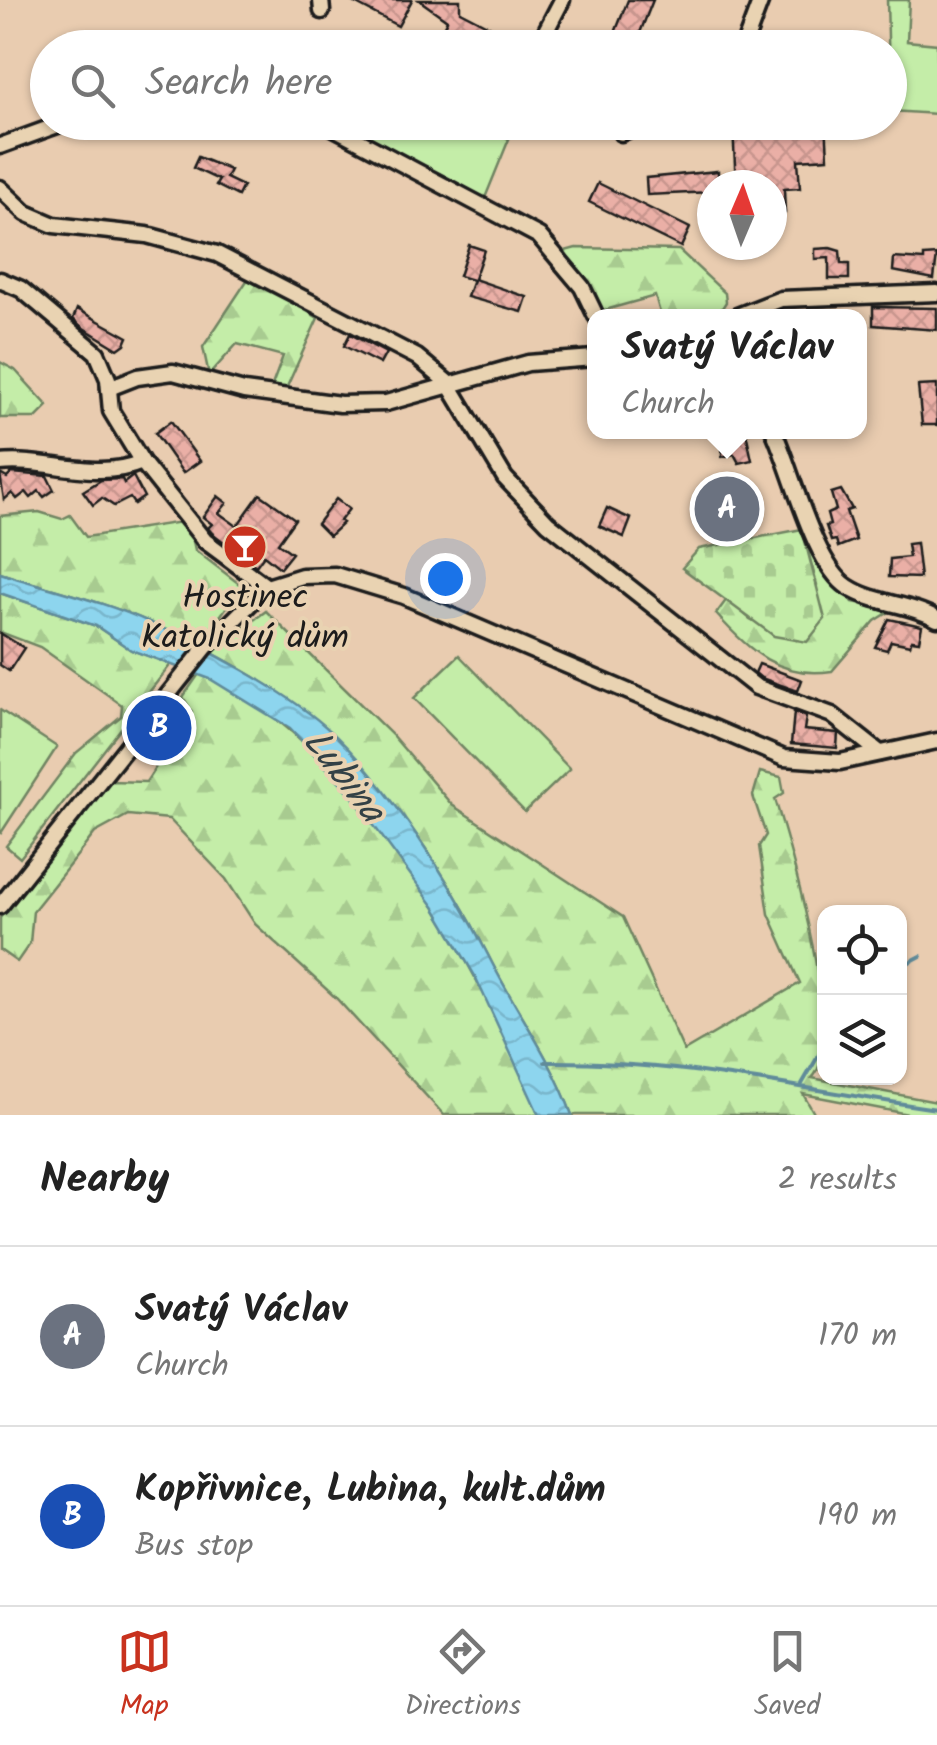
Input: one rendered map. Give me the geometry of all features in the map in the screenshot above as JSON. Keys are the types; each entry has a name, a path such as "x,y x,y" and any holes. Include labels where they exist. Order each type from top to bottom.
{"street":[{"path":"546,30 562,0"},
{"path":"750,30 761,0"},
{"path":"0,146 30,135"},
{"path":"357,140 539,236 582,287 593,309"},
{"path":"0,188 26,213 42,221 147,234 228,258 417,357 448,383 506,478 579,548 756,687 832,715 880,753"},
{"path":"0,280 20,289 86,340 105,369 111,410 142,462 205,541 267,587"},
{"path":"755,309 781,299 937,293"},
{"path":"109,388 138,377 173,372 244,391 363,405 386,403 528,363 587,359"},
{"path":"777,439 824,558 845,585 861,594 911,606 937,618"},
{"path":"0,463 108,470 142,462"},
{"path":"0,906 206,646 267,587 324,574 372,586 784,758 814,764 937,741"}],"green space":[{"path":"887,0 909,0 907,41 907,30 888,30"},
{"path":"907,41 937,44 937,114 907,112"},
{"path":"365,140 509,140 483,203"},
{"path":"679,250 725,293 726,302 722,309 659,309 655,296 596,309 565,251"},
{"path":"250,276 318,318 286,389 271,388 283,356 237,344 209,375 203,347"},
{"path":"0,362 15,370 48,406 36,418 0,418"},
{"path":"39,512 62,519 70,515 86,537 181,522 191,532 195,550 242,586 205,637 220,645 266,611 392,735 452,805 623,917 684,1051 800,983 769,914 759,846 766,835 753,796 760,772 781,777 784,793 775,799 803,900 817,972 817,1067 812,1078 817,1079 817,1085 848,1085 937,1102 937,1115 913,1115 803,1094 815,1115 572,1115 543,1052 452,890 407,822 356,759 302,709 209,652 114,608 0,573 0,516"},
{"path":"807,527 822,567 853,602 894,609 875,621 832,671 797,671 781,666 753,650 716,614 727,599 750,619 796,640 817,585 802,529"},
{"path":"802,529 825,619 807,642 774,636 682,568 699,549"},
{"path":"0,593 96,626 131,650 171,664 20,858 6,846 76,753 121,716 122,705 40,647 0,632"},
{"path":"459,655 570,769 525,812 414,698"},
{"path":"199,674 254,703 308,746 358,800 447,927 515,1057 539,1115 444,1115 336,998 255,924 226,879 169,819 128,815 95,833 33,911 30,943 17,962 0,950 0,918 109,781 146,782 192,712 183,697"},
{"path":"0,710 57,747 1,833 0,832"}],"water":[{"name":"Lubina","path":"0,573 151,623 266,684 326,727 371,775 437,866 543,1052 572,1115 539,1115 475,976 435,908 349,792 290,728 210,679 131,650 96,626 0,593"}],"building":[{"path":"349,0 412,0 398,26"},
{"path":"419,0 460,0 460,11 497,30 442,30 447,20"},
{"path":"628,0 653,0 641,30 616,30"},
{"path":"734,140 827,140 828,158 798,160 800,188 787,189 787,170 735,170"},
{"path":"198,157 230,170 226,178 243,186 238,196 216,185 219,180 193,168"},
{"path":"697,173 697,193 647,195 646,178"},
{"path":"598,183 690,228 681,247 589,202"},
{"path":"469,245 484,250 474,279 527,297 522,312 467,297 473,280 459,276"},
{"path":"815,249 840,251 841,264 849,264 849,279 829,279 829,258 815,259"},
{"path":"937,255 934,279 893,271 894,258 924,260 924,256"},
{"path":"873,307 937,308 937,330 873,325"},
{"path":"77,309 128,337 125,344 118,349 82,327 73,319"},
{"path":"350,334 386,353 380,364 344,346"},
{"path":"937,385 937,425 922,425 918,386"},
{"path":"171,421 200,461 183,473 155,433"},
{"path":"748,439 752,460 739,463 734,454 722,457 722,440"},
{"path":"12,473 47,476 54,490 44,497 39,491 31,498 26,492 17,499 12,493 4,500 0,474 7,478"},
{"path":"133,476 144,497 134,504 130,498 114,506 102,498 93,505 83,491 101,480 122,479 124,483"},
{"path":"841,490 852,509 846,511 856,540 838,547 836,540 831,541 826,526 830,525 827,514 836,510 831,493"},
{"path":"753,492 759,494 763,507 758,517 717,525 694,523 693,507"},
{"path":"260,494 295,519 278,543 292,553 280,568 264,555 256,566 212,533 208,528 212,524 203,517 218,496 227,503 219,513 237,526"},
{"path":"336,499 349,509 340,521 343,523 329,536 317,524"},
{"path":"607,508 631,519 624,537 599,526"},
{"path":"916,543 920,578 889,577 890,559 909,557 907,544"},
{"path":"889,619 922,626 919,641 912,640 910,645 891,641 887,650 875,647"},
{"path":"0,633 24,648 9,671 0,665"},
{"path":"759,664 802,680 798,691 761,678 755,673"},
{"path":"794,712 806,717 804,730 838,733 837,748 791,744"}],"waterway":[{"path":"907,963 921,956"},
{"path":"802,1084 817,1058"},
{"path":"545,1062 693,1071 937,1109"}],"place":[{"name":"Svatý Václav","path":"727,509"},
{"name":"Hostinec Katolický dům","path":"245,547"},
{"name":"Kopřivnice, Lubina, kult.dům","path":"159,728"}]}
